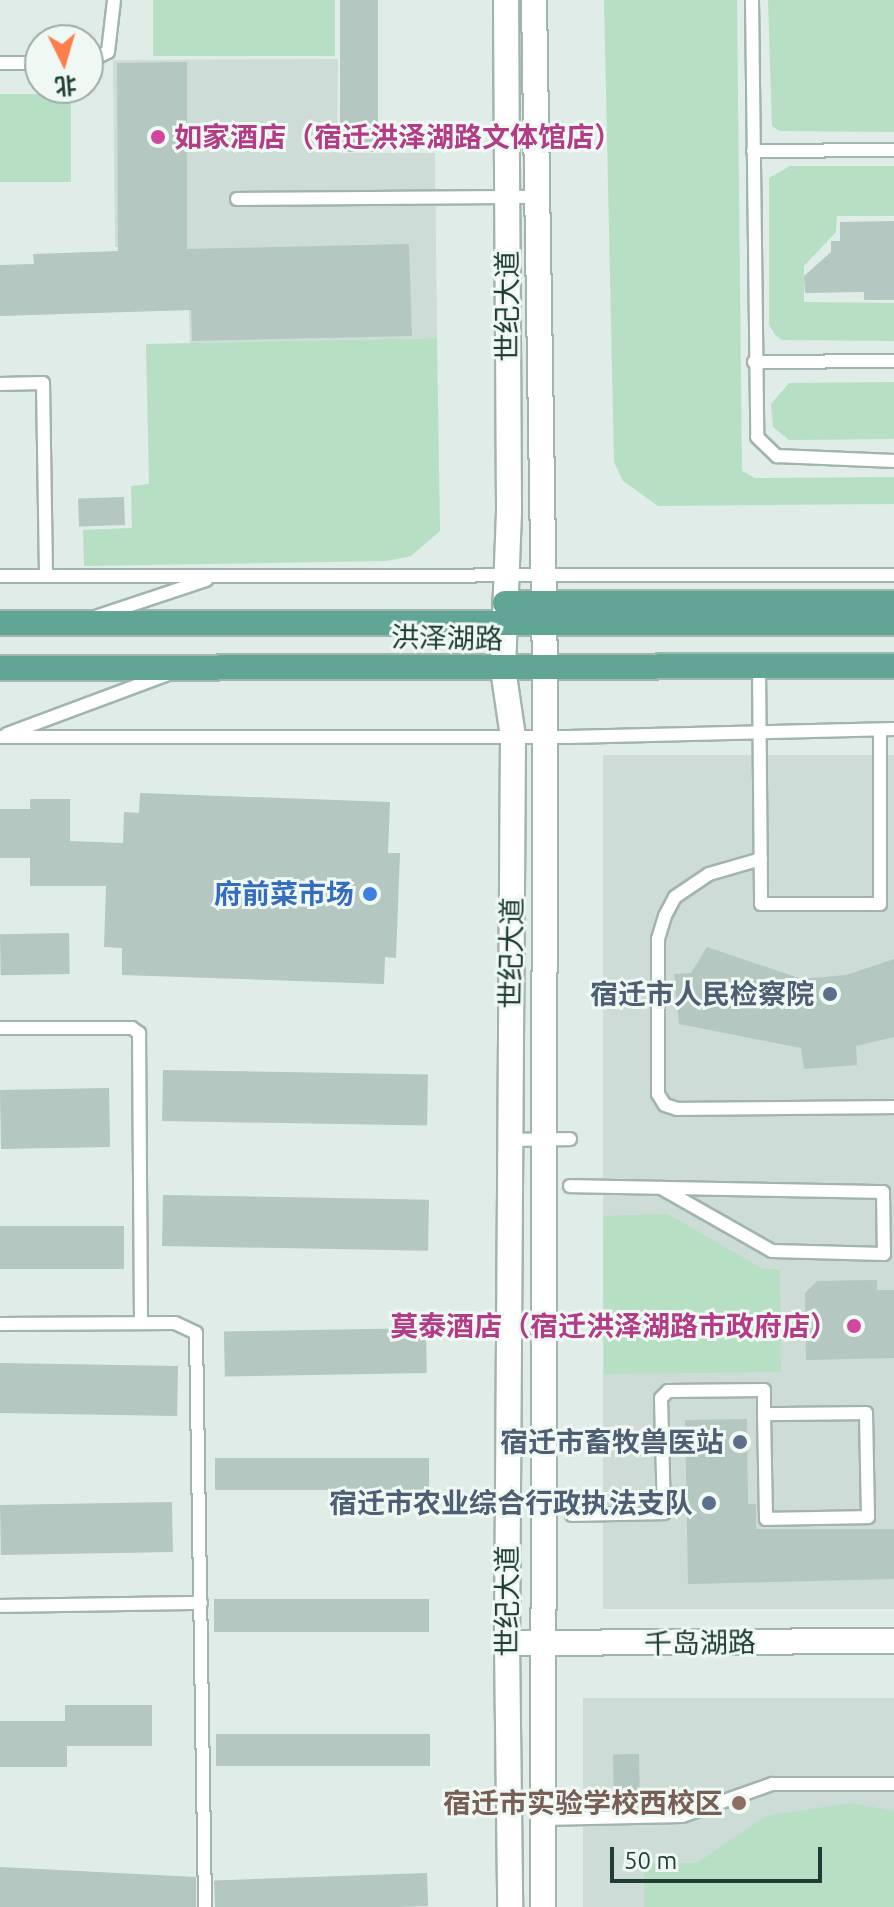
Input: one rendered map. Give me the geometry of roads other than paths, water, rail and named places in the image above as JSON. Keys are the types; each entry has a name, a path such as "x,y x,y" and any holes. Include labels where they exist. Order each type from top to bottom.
{"main road":[{"path":"544,614 894,603"},
{"name":"洪泽湖路","path":"0,623 544,614 894,623"},
{"name":"洪泽湖路","path":"0,668 894,666"}],"street":[{"name":"世纪大道","path":"506,0 507,575 503,669 513,737 507,1643 510,1907"},
{"name":"世纪大道","path":"534,0 545,668 541,1645 543,1907"},
{"name":"千岛湖路","path":"507,1643 894,1641"}],"lane":[{"path":"104,54 108,52 114,0"},
{"path":"752,0 754,422 763,447 777,456 819,461 894,461"},
{"path":"0,63 24,63"},
{"path":"753,151 894,150"},
{"path":"237,199 537,197"},
{"path":"754,362 894,361"},
{"path":"0,384 43,383 46,576"},
{"path":"0,576 894,575"},
{"path":"76,623 216,576"},
{"path":"0,737 187,667"},
{"path":"759,667 761,904 880,904 880,730"},
{"path":"0,737 545,737 894,729"},
{"path":"761,859 709,874 675,897 665,916 658,939 658,1094 665,1105 677,1109 894,1107"},
{"path":"880,865 894,869"},
{"path":"0,1028 132,1028 139,1033 141,1323"},
{"path":"509,1140 570,1139"},
{"path":"570,1186 883,1192 884,1254 772,1251 661,1188"},
{"path":"0,1324 186,1325 196,1333 205,1907"},
{"path":"572,1515 664,1513 661,1398 668,1391 764,1390 764,1414 766,1519 868,1517 866,1413 764,1414"},
{"path":"0,1606 201,1603"},
{"path":"542,1819 682,1816 772,1784 894,1784"}],"place":[{"name":"如家酒店（宿迁洪泽湖路文体馆店）","path":"158,137"},
{"name":"府前菜市场","path":"370,894"},
{"name":"宿迁市人民检察院","path":"830,994"},
{"name":"莫泰酒店（宿迁洪泽湖路市政府店）","path":"854,1326"},
{"name":"宿迁市畜牧兽医站","path":"740,1442"},
{"name":"宿迁市农业综合行政执法支队","path":"709,1503"},
{"name":"宿迁市实验学校西校区","path":"739,1803"}]}
